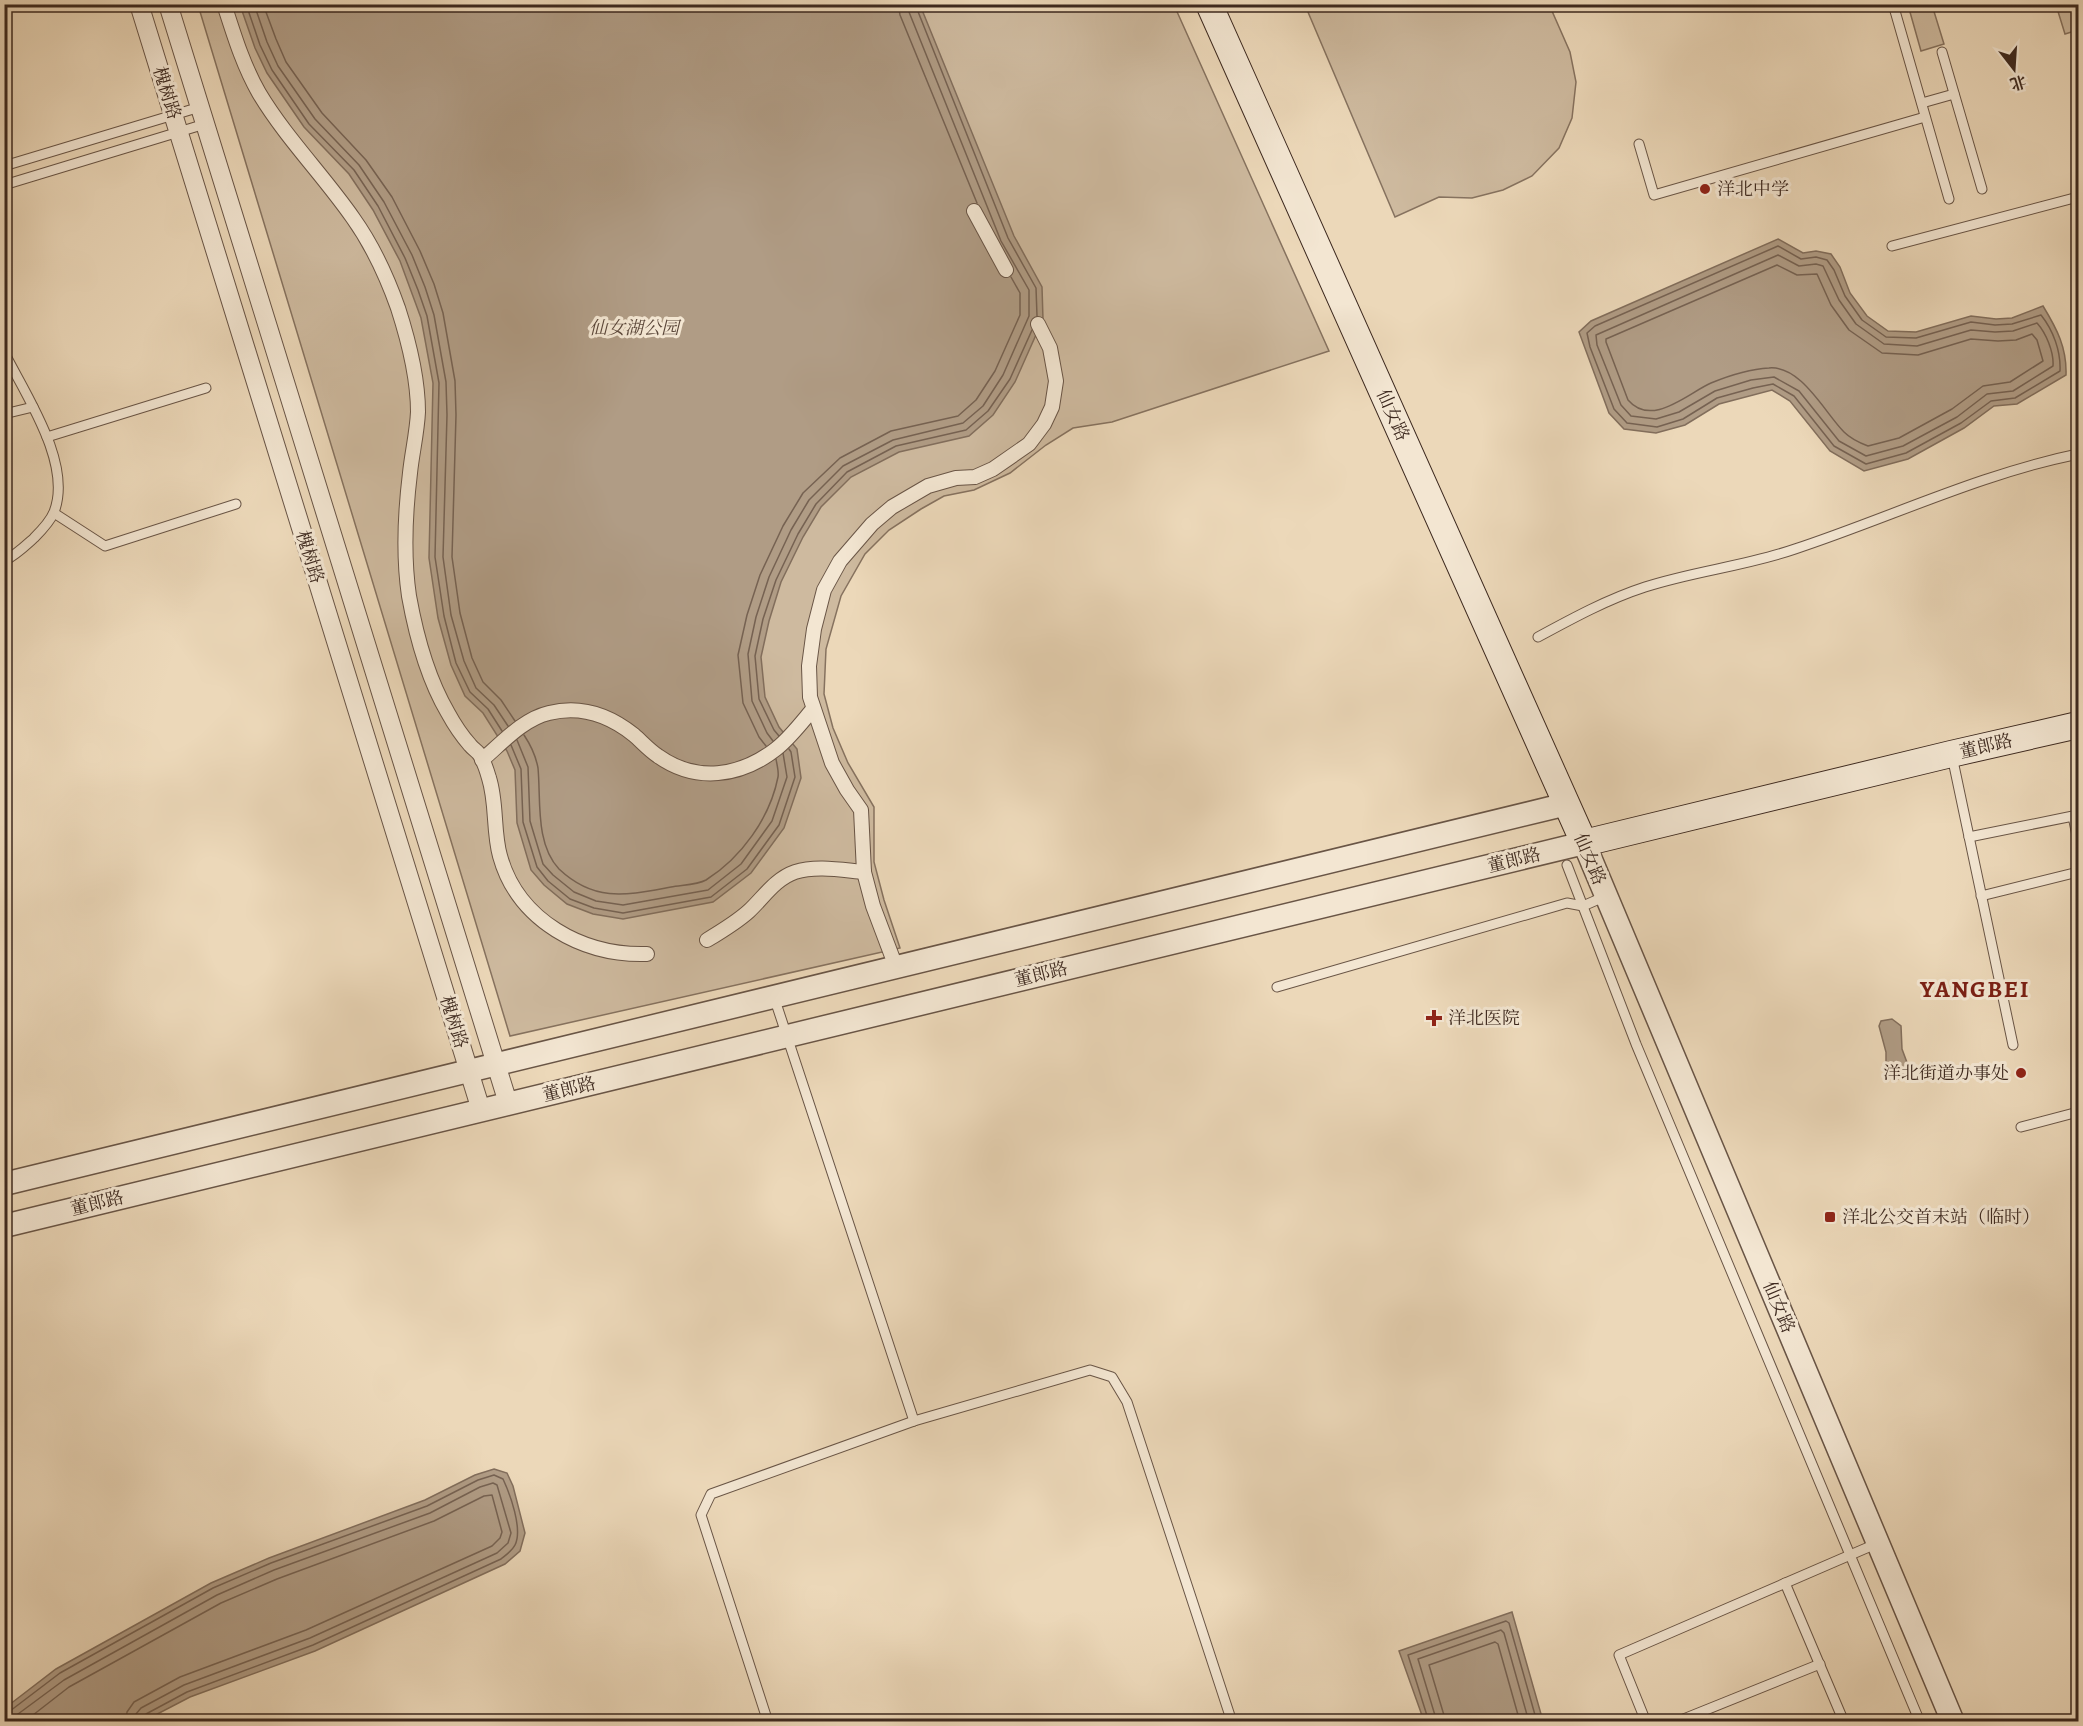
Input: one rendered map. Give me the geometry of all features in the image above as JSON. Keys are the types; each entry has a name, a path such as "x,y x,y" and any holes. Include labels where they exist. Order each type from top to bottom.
{"main road":[{"name":"仙女路","path":"1209,4 1584,843"},
{"name":"董郎路","path":"1584,843 2079,725"}],"street":[{"name":"槐树路","path":"139,4 481,1110"},
{"name":"槐树路","path":"168,4 508,1103"},
{"path":"224,4 241,57 260,93 304,157 354,219 386,277 404,325 413,361 418,414 404,548 410,597 431,675 447,711 469,744 480,754 492,787 500,857 513,884 530,910 553,928 578,942 608,952 627,955 647,954"},
{"path":"974,212 1006,270"},
{"path":"896,967 873,906 864,872 861,810 832,763 810,697 809,666 814,629 825,590 840,561 872,524 912,494 928,486 956,478 975,477 993,469 1029,444 1044,424 1052,407 1056,381 1050,348 1040,327"},
{"path":"482,760 524,724 547,713 565,710 585,711 603,715 618,723 671,765 690,772 727,773 762,759 778,748 813,709"},
{"path":"4,1184 1567,804"},
{"name":"仙女路","path":"1584,843 1953,1722"},
{"name":"董郎路","path":"4,1226 1584,843"},
{"path":"707,940 749,910 784,877 796,871 826,869 864,872"}],"lane":[{"path":"4,9 19,4"},
{"path":"1893,4 1949,199"},
{"path":"1942,52 1982,189"},
{"path":"1922,103 1954,94"},
{"path":"4,185 202,115"},
{"path":"4,166 202,115"},
{"path":"1639,144 1654,195 1925,117"},
{"path":"1892,246 2079,197"},
{"path":"4,352 47,436 57,473 54,513 40,532 14,556 4,561"},
{"path":"47,436 206,388"},
{"path":"4,414 33,407"},
{"path":"1538,637 1586,611 1645,587 1793,550 1978,482 2042,462 2079,454"},
{"path":"54,513 105,546 236,504"},
{"path":"1951,754 2013,1045"},
{"path":"1969,837 2073,816 2079,841"},
{"path":"1567,865 1636,1044 1920,1722"},
{"path":"1981,896 2079,872"},
{"path":"1277,987 1567,903 1583,906 1606,896"},
{"path":"774,997 914,1421"},
{"path":"2021,1127 2079,1112"},
{"path":"768,1722 700,1515 711,1494 914,1421 1090,1370 1112,1377 1127,1402 1232,1722"},
{"path":"1646,1722 1619,1655 1878,1543"},
{"path":"1785,1583 1844,1722"},
{"path":"1676,1722 1820,1664"}],"green space":[{"name":"仙女湖公园","path":"198,5 1174,5 1329,351 1112,422 1073,428 1046,445 1010,473 974,490 944,496 921,509 889,530 865,554 841,596 826,649 824,694 833,728 848,763 874,807 874,862 900,948 510,1036"},
{"path":"1305,5 1558,5 1557,10 1552,11 1570,52 1576,82 1572,118 1559,148 1532,176 1503,190 1472,198 1439,197 1395,217"},
{"path":"1908,5 1932,5 1944,44 1921,51"},
{"path":"2056,5 2078,5 2078,30 2065,34"}],"water":[{"name":"仙女湖公园","path":"240,5 920,5 1014,236 1042,287 1043,319 1015,382 993,415 969,436 899,452 851,477 821,507 803,537 781,582 761,657 765,697 779,727 797,749 801,778 784,828 751,873 713,902 623,919 593,914 567,904 544,885 531,870 517,823 515,770 507,751 483,713 465,696 451,665 438,618 429,558 433,383 421,318 400,261 373,210 349,174 304,127 267,73 255,48"},
{"path":"1778,239 1803,253 1816,251 1831,254 1840,267 1850,293 1867,316 1888,331 1916,332 1971,316 2012,318 2043,306 2060,339 2065,356 2066,375 2017,404 1994,406 1964,428 1908,459 1864,471 1830,451 1790,401 1772,390 1719,404 1685,425 1656,433 1624,429 1609,413 1579,332 1591,321"},
{"path":"1892,1019 1901,1026 1902,1049 1909,1068 1909,1074 1895,1080 1888,1077 1886,1052 1879,1026 1881,1021"},
{"path":"494,1469 507,1473 513,1486 525,1533 520,1551 505,1564 315,1651 190,1697 144,1721 5,1721 5,1708 56,1669 211,1583 269,1558 425,1500 475,1475"},
{"path":"1512,1612 1543,1721 1424,1721 1399,1651"}],"place":[{"name":"洋北中学","path":"1705,189"},
{"name":"洋北医院","path":"1434,1018"},
{"name":"洋北街道办事处","path":"2021,1073"},
{"name":"洋北公交首末站（临时）","path":"1830,1217"}],"district":[{"name":"YANGBEI","path":"1975,989"}]}
